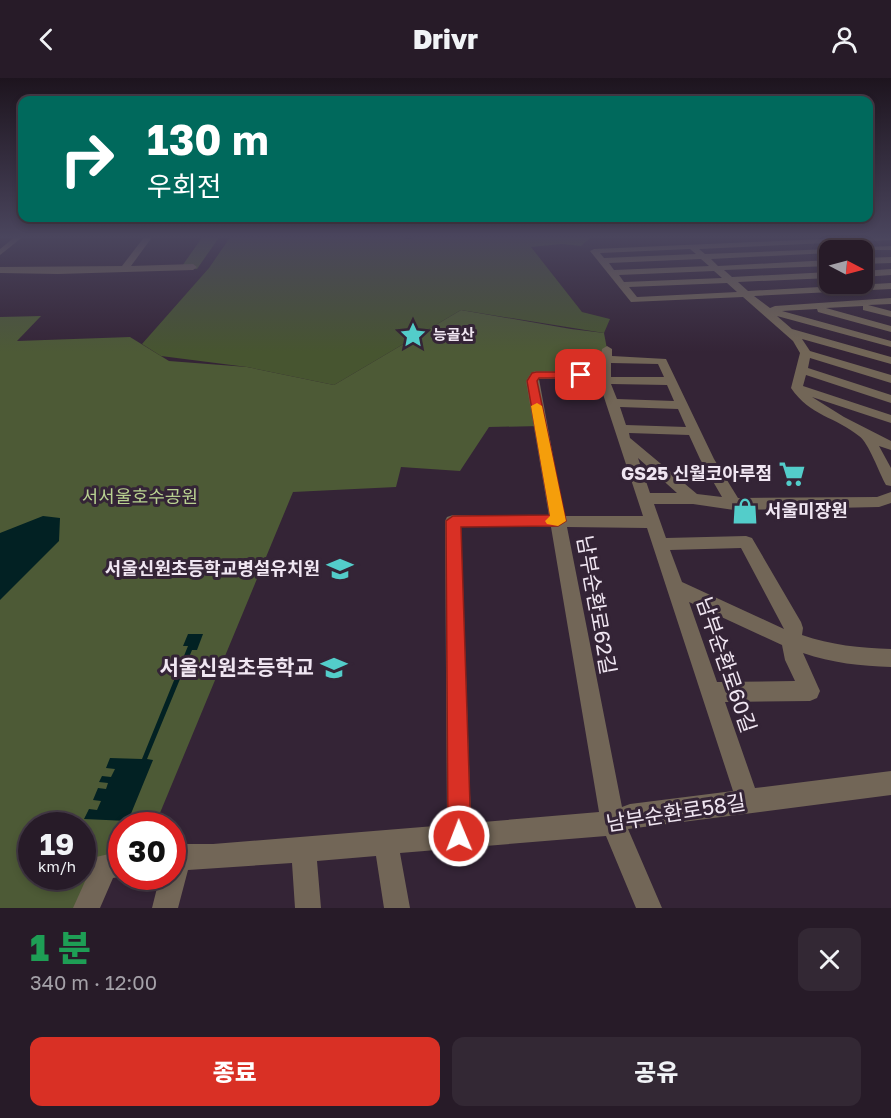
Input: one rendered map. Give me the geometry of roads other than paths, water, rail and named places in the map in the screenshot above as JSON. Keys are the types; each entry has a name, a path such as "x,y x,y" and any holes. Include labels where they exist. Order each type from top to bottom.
{"street":[{"path":"613,275 634,300 819,288"},
{"path":"722,275 797,339 806,353 891,379"},
{"path":"622,285 819,276"},
{"path":"873,285 891,286"},
{"path":"873,289 891,301"},
{"path":"763,309 891,301"},
{"path":"852,304 891,314"},
{"path":"808,307 891,329"},
{"path":"763,309 891,344"},
{"path":"788,331 891,361"},
{"path":"806,353 797,388 799,393 810,403 891,446"},
{"path":"606,366 662,361 707,459 734,504"},
{"path":"606,366 670,381"},
{"name":"남부순환로60길","path":"606,366 612,403 748,801"},
{"name":"남부순환로62길","path":"606,366 536,375 532,381 613,824 649,908"},
{"path":"803,370 891,399"},
{"path":"797,388 891,419"},
{"path":"612,403 681,405"},
{"path":"623,434 694,431"},
{"path":"864,432 891,481"},
{"name":"남부순환로60길","path":"623,434 693,499"},
{"path":"645,498 693,499 734,504 879,502 891,497"},
{"path":"459,836 453,521 653,522"},
{"path":"660,544 746,542 794,628 790,640 792,652 810,691 711,692"},
{"path":"675,587 812,648 856,658 890,660"},
{"name":"남부순환로58길","path":"186,857 213,857 613,824 630,816 891,783"},
{"path":"386,842 397,908"},
{"path":"304,849 308,908"},
{"path":"86,908 105,866 108,866"},
{"name":"남부순환로58길","path":"165,908 169,890"}],"place":[{"name":"능골산","path":"413,335"},
{"name":"GS25 신월코아루점","path":"792,474"},
{"name":"서울미장원","path":"745,511"},
{"name":"서울신원초등학교병설유치원","path":"340,569"},
{"name":"서울신원초등학교","path":"334,668"}],"park label":[{"name":"서서울호수공원","path":"140,497"}]}
